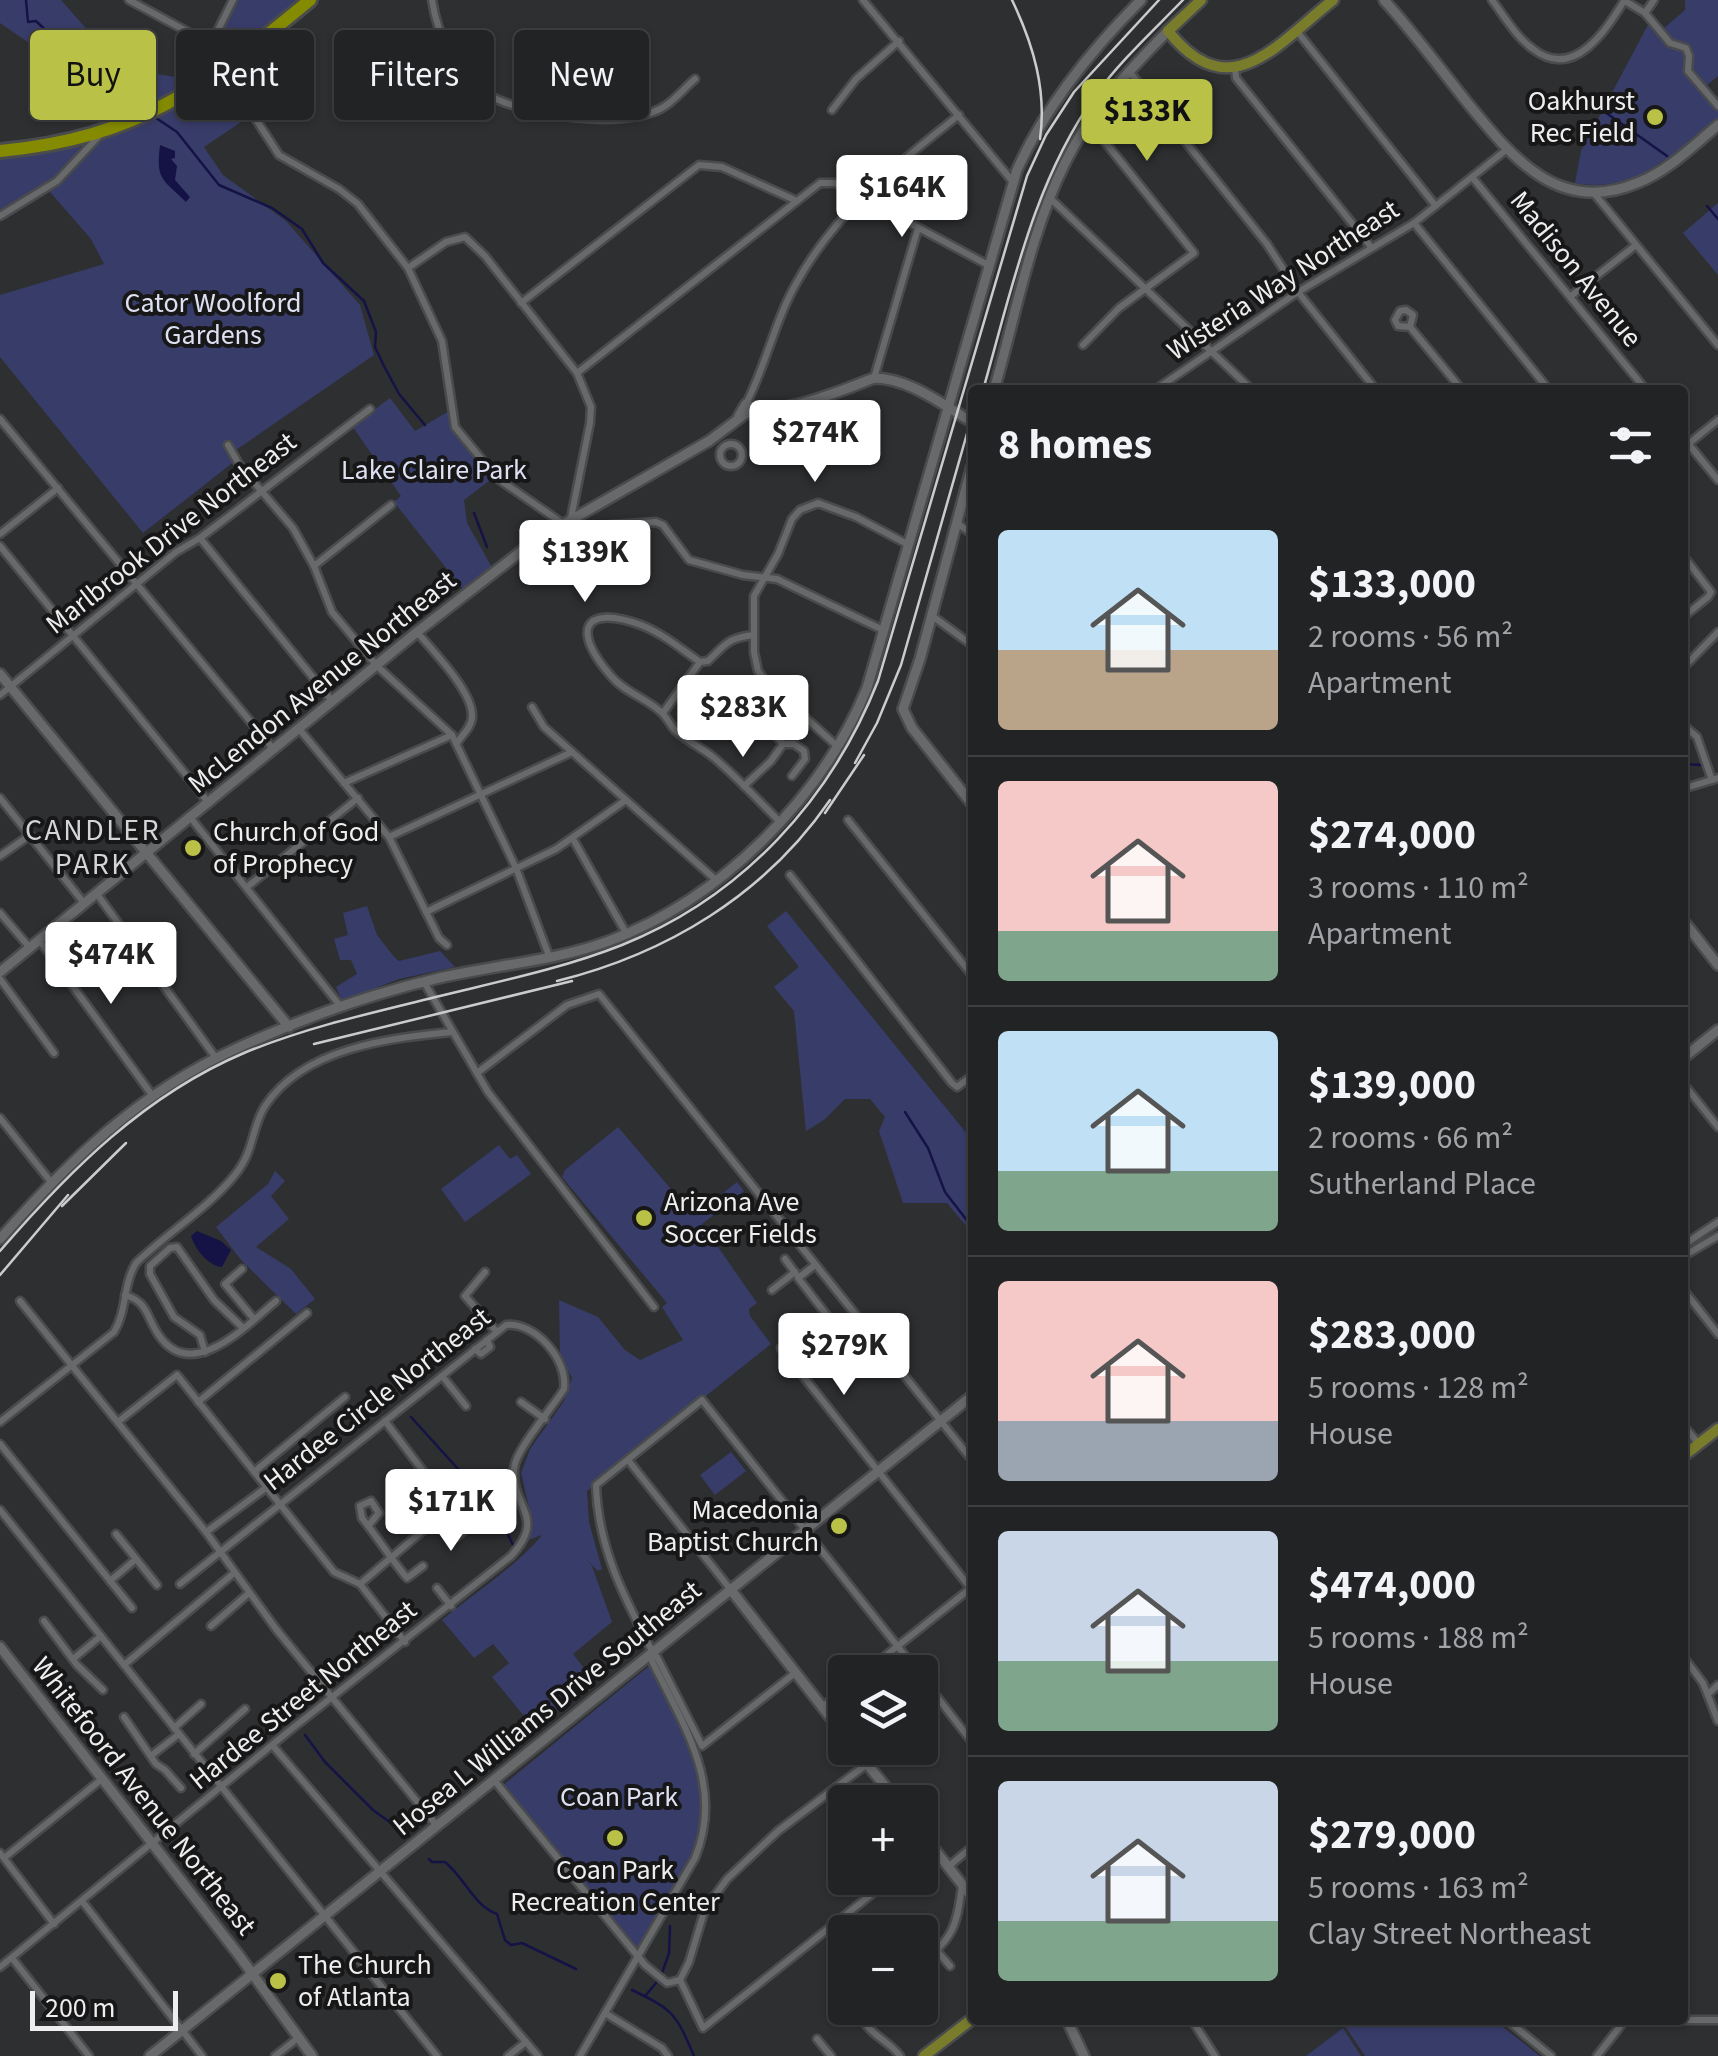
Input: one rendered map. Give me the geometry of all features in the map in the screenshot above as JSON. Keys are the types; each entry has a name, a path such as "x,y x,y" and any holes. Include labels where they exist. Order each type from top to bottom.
{"highway":[{"path":"273,30 310,0"},
{"path":"0,150 67,141 105,130 136,120 176,99"}],"main road":[{"path":"1201,0 1168,31 1194,59 1209,66 1234,68 1260,58 1334,0"},
{"path":"1688,1452 1718,1429"},
{"path":"924,2056 968,2022"}],"street":[{"path":"129,0 184,30"},
{"path":"219,30 233,0"},
{"path":"432,0 436,29 452,55 481,90 500,100 569,117 614,120 655,112 672,102 695,79"},
{"path":"863,0 1013,182"},
{"path":"0,1239 51,1182 106,1131 152,1095 216,1058 289,1027 424,982 549,956 627,934 678,907 716,880 806,794 839,748 867,688 1013,182 1042,122 1097,45 1141,0"},
{"path":"1492,0 1532,49 1559,58 1584,52 1593,45 1624,0 1646,12 1670,44 1686,48 1688,71 1718,106"},
{"path":"1646,12 1654,0"},
{"path":"1390,2 1506,150 1545,181 1593,192 1635,184 1658,173 1718,125"},
{"path":"1296,30 1435,205"},
{"path":"995,385 1050,198 1066,160 1089,122 1168,31"},
{"path":"832,110 856,78 899,41"},
{"path":"1234,68 1236,78 1371,248"},
{"path":"1129,72 1268,246 1298,292 1372,385"},
{"name":"McLendon Avenue Northeast","path":"0,976 417,632 566,520 716,436 748,411 795,285 814,253 860,196 959,115"},
{"path":"256,120 279,156 358,204 408,268 442,341 457,430 497,478 583,527 656,522 664,525 688,560 743,576 786,583 885,631"},
{"path":"1083,345 1145,287 1194,253 1089,122"},
{"path":"0,216 57,181 105,130"},
{"name":"Wisteria Way Northeast","path":"1162,385 1298,292 1414,223 1506,150"},
{"path":"520,303 699,165 722,167 797,201"},
{"name":"Madison Avenue","path":"1472,177 1642,385"},
{"path":"577,373 820,183 835,182 988,265"},
{"path":"1593,192 1718,345"},
{"path":"1050,198 1247,385"},
{"path":"1414,223 1545,385"},
{"path":"874,378 918,228"},
{"path":"408,268 446,242 465,237 485,256 577,373 591,407 566,520"},
{"path":"1570,296 1636,245"},
{"path":"1410,327 1458,385"},
{"path":"748,411 809,401 874,378 897,381 968,420"},
{"name":"Marlbrook Drive Northeast","path":"0,694 176,552 370,409"},
{"path":"0,419 274,751"},
{"path":"1688,444 1718,420"},
{"path":"716,436 724,446"},
{"path":"228,446 293,528 314,566 332,612 377,666 452,736 516,868 549,956"},
{"path":"1688,448 1718,480"},
{"path":"968,481 903,706 912,728 968,799"},
{"path":"0,534 58,488"},
{"path":"839,748 758,671 754,596 792,519 809,504 818,502 856,517 910,545"},
{"path":"314,566 391,505"},
{"path":"957,523 968,531"},
{"path":"200,538 332,702"},
{"path":"0,546 208,803"},
{"path":"1688,561 1711,594 1688,613"},
{"path":"931,615 968,642"},
{"path":"754,635 735,637 708,661 700,662 655,632 618,618 600,617 586,632 587,643 614,680 663,713 678,733 710,754 780,822"},
{"path":"417,632 460,685 472,710 472,721 456,744"},
{"path":"1688,663 1718,632"},
{"path":"663,713 700,662"},
{"path":"0,674 289,1027"},
{"path":"782,696 766,704 758,715 782,744 798,745 806,756 792,776"},
{"path":"532,707 544,727 716,880"},
{"path":"1688,729 1697,737 1715,779 1688,787"},
{"path":"300,730 390,838 439,938 447,945"},
{"path":"344,783 452,736"},
{"path":"744,786 782,744"},
{"path":"390,838 572,752"},
{"path":"0,798 85,904"},
{"path":"247,887 358,798"},
{"path":"426,912 573,839 626,800"},
{"path":"190,818 342,1008"},
{"path":"848,820 968,970"},
{"path":"0,856 30,835"},
{"path":"573,839 627,934"},
{"path":"790,875 957,1087 968,1080"},
{"path":"98,894 216,1058"},
{"path":"0,913 30,948"},
{"path":"1688,927 1718,965"},
{"path":"40,940 152,1095"},
{"path":"0,976 54,1053"},
{"path":"424,982 488,1092 654,1307"},
{"path":"477,1073 566,1005 599,994 968,1455"},
{"path":"1688,1054 1718,1030"},
{"path":"0,1422 114,1332 136,1263 236,1175 252,1148 261,1112 283,1088 322,1059 338,1053 452,1032"},
{"path":"1688,1090 1718,1127"},
{"path":"0,1118 51,1182"},
{"path":"1688,1242 1718,1222"},
{"path":"1688,1254 1718,1236"},
{"path":"205,1352 200,1335 174,1317 150,1274 150,1266 170,1248 177,1247 214,1300 243,1328"},
{"path":"784,1259 829,1318"},
{"path":"772,1290 815,1264"},
{"path":"242,1269 224,1284 254,1319"},
{"path":"485,1272 465,1296 496,1332"},
{"path":"125,1295 142,1303 166,1343 187,1352 218,1348 276,1301"},
{"path":"1688,1296 1718,1334"},
{"path":"20,1301 119,1421 249,1593 436,1826"},
{"path":"198,1402 307,1313"},
{"name":"Hardee Circle Northeast","path":"180,1584 506,1325 528,1327 555,1358 566,1379 514,1468 530,1524"},
{"path":"870,1333 780,1348 968,1584"},
{"path":"119,1421 177,1376 334,1572 360,1584 405,1642"},
{"path":"443,1376 466,1406"},
{"path":"254,1472 345,1397"},
{"name":"Hosea L Williams Drive Southeast","path":"150,2056 968,1399"},
{"path":"580,2056 696,1858 702,1841 707,1794 696,1750 606,1554 599,1527 596,1485 702,1400 803,1532 905,1655"},
{"path":"521,1402 544,1419"},
{"path":"360,1584 446,1511 446,1500 385,1421"},
{"path":"1688,1432 1698,1444"},
{"path":"0,1444 132,1608"},
{"path":"628,1460 828,1715"},
{"path":"206,1532 266,1487"},
{"path":"0,1510 437,2056"},
{"path":"436,1520 456,1537 470,1526"},
{"name":"Hardee Street Northeast","path":"0,1968 511,1556 524,1542 530,1524"},
{"path":"368,1526 407,1578 423,1566"},
{"path":"116,1534 157,1585"},
{"path":"110,1581 136,1559"},
{"path":"124,1665 234,1572"},
{"path":"437,1588 450,1606"},
{"path":"887,1655 968,1592"},
{"path":"210,1626 249,1593"},
{"path":"44,1621 102,1690"},
{"path":"73,1659 101,1636"},
{"name":"Whitefoord Avenue Northeast","path":"0,1647 312,2056"},
{"path":"651,1654 702,1746 795,1673"},
{"path":"1688,1665 1708,1694 1718,1721"},
{"path":"1708,1694 1718,1686"},
{"path":"938,1698 968,1737"},
{"path":"822,1707 828,1702"},
{"path":"152,1755 202,1704"},
{"path":"194,1754 245,1709"},
{"path":"124,1717 156,1764 180,1788"},
{"path":"273,1746 538,2056"},
{"path":"494,1780 637,1957 660,1981 670,1984 680,1980 706,1909 727,1879 778,1831 867,1765"},
{"path":"869,1765 885,1785"},
{"path":"54,1924 2,1856 102,1779"},
{"path":"949,1866 968,1850"},
{"path":"938,1853 968,1893"},
{"path":"950,1966 938,1951 956,1926 962,1885"},
{"path":"680,1980 703,2028 871,1895"},
{"path":"82,1901 202,2056"},
{"path":"12,1958 89,2056"},
{"path":"605,2013 662,2048 668,2056"},
{"path":"1688,2020 1718,2020"},
{"path":"866,2025 900,2056"},
{"path":"1069,2025 1084,2056"},
{"path":"1195,2025 1215,2056"},
{"path":"1513,2025 1552,2056"},
{"path":"1598,2056 1621,2025"},
{"path":"275,2056 298,2038"},
{"path":"818,2039 831,2056"},
{"path":"508,2056 526,2042"}],"green space":[{"path":"0,0 61,0 87,30 30,30 30,44 0,23"},
{"path":"236,0 303,0 264,30 220,30"},
{"path":"1685,0 1718,0 1718,76 1706,86 1718,101 1718,124 1677,157 1665,159 1640,175 1603,185 1575,183 1581,151 1649,23 1657,34 1685,10"},
{"path":"156,74 176,77 176,93 156,101"},
{"name":"Cator Woolford Gardens","path":"176,104 176,120 244,120 204,147 223,175 286,221 360,305 374,355 230,454 235,461 143,533 0,357 0,295 104,264 91,239 50,192 108,134 140,120 156,120 156,113"},
{"path":"79,145 81,151 52,182 0,215 0,157"},
{"path":"1718,203 1718,275 1683,233"},
{"name":"Lake Claire Park","path":"390,398 415,431 451,410 457,430 494,477 464,500 467,523 494,571 466,593 394,502 401,496 352,426"},
{"path":"367,906 377,935 399,961 440,951 455,967 399,979 342,1001 336,987 357,974 351,960 340,960 334,939 348,935 343,913"},
{"path":"786,911 968,1135 968,1228 947,1203 903,1203 879,1131 885,1117 870,1099 845,1099 806,1131 794,1011 774,987 799,967 767,926"},
{"path":"618,1127 694,1216 737,1182 744,1191 702,1224 757,1303 749,1309 750,1316 771,1344 587,1491 589,1522 602,1569 598,1571 586,1559 612,1622 573,1654 593,1680 541,1722 528,1721 492,1677 509,1663 493,1644 474,1658 442,1620 508,1568 542,1535 528,1540 533,1526 521,1473 530,1449 564,1401 572,1378 560,1356 559,1300 598,1317 625,1350 640,1360 683,1340 662,1307 667,1303 562,1177 565,1170"},
{"path":"499,1145 510,1159 517,1155 531,1174 465,1222 441,1189"},
{"path":"275,1171 285,1181 271,1196 289,1219 256,1247 291,1269 315,1299 296,1314 241,1260 216,1227 268,1184"},
{"path":"731,1452 746,1471 715,1495 700,1475"},
{"name":"Coan Park","path":"649,1666 689,1743 703,1794 697,1841 688,1864 639,1948 634,1947 502,1786"},
{"path":"1344,2025 1500,2025 1540,2056 1365,2056"},
{"path":"1343,2028 1361,2056 1306,2056"}],"shaded area":[{"path":"160,145 175,151 175,158 171,159 177,166 175,180 190,197 186,202 162,177"},
{"path":"197,1231 231,1250 222,1267 212,1264 199,1251 191,1236"}],"waterway":[{"path":"26,0 28,22 36,21 45,30"},
{"path":"1595,105 1667,156"},
{"path":"156,118 177,132 219,185 272,208 302,229 323,263 364,301 376,332 375,347 384,366 399,394 425,425"},
{"path":"1707,206 1718,219"},
{"path":"474,513 487,547"},
{"path":"1688,764 1702,765"},
{"path":"905,1112 928,1148 945,1192 968,1222"},
{"path":"411,1417 497,1512 513,1545"},
{"path":"305,1735 325,1762 373,1810 409,1836"},
{"path":"429,1859 445,1862 475,1898 497,1914 505,1940 511,1945 522,1943 576,1969"},
{"path":"662,1973 669,1953 670,1926"},
{"path":"646,1995 656,1983"},
{"path":"632,1990 672,2015 694,2056"}],"railway":[{"path":"1012,0 1036,68 1042,103 1040,139"},
{"path":"0,1251 111,1137 208,1070 317,1028 532,974 622,945 666,925 706,900 777,840 835,766 878,681 1027,176 1046,135 1074,92 1159,0"},
{"path":"984,385 1027,238 1055,164 1105,83 1183,0"},
{"path":"855,763 901,665 968,430"},
{"path":"825,813 864,755"},
{"path":"557,981 636,955 710,916 775,865 830,800"},
{"path":"314,1044 572,981"},
{"path":"62,1206 126,1143"},
{"path":"0,1275 68,1195"}],"place":[{"name":"Oakhurst Rec Field","path":"1655,117"},
{"name":"Church of God of Prophecy","path":"193,848"},
{"name":"Arizona Ave Soccer Fields","path":"644,1218"},
{"name":"Macedonia Baptist Church","path":"839,1526"},
{"name":"Coan Park Recreation Center","path":"615,1838"},
{"name":"The Church of Atlanta","path":"278,1981"}],"district":[{"name":"CANDLER PARK","path":"93,847"}]}
